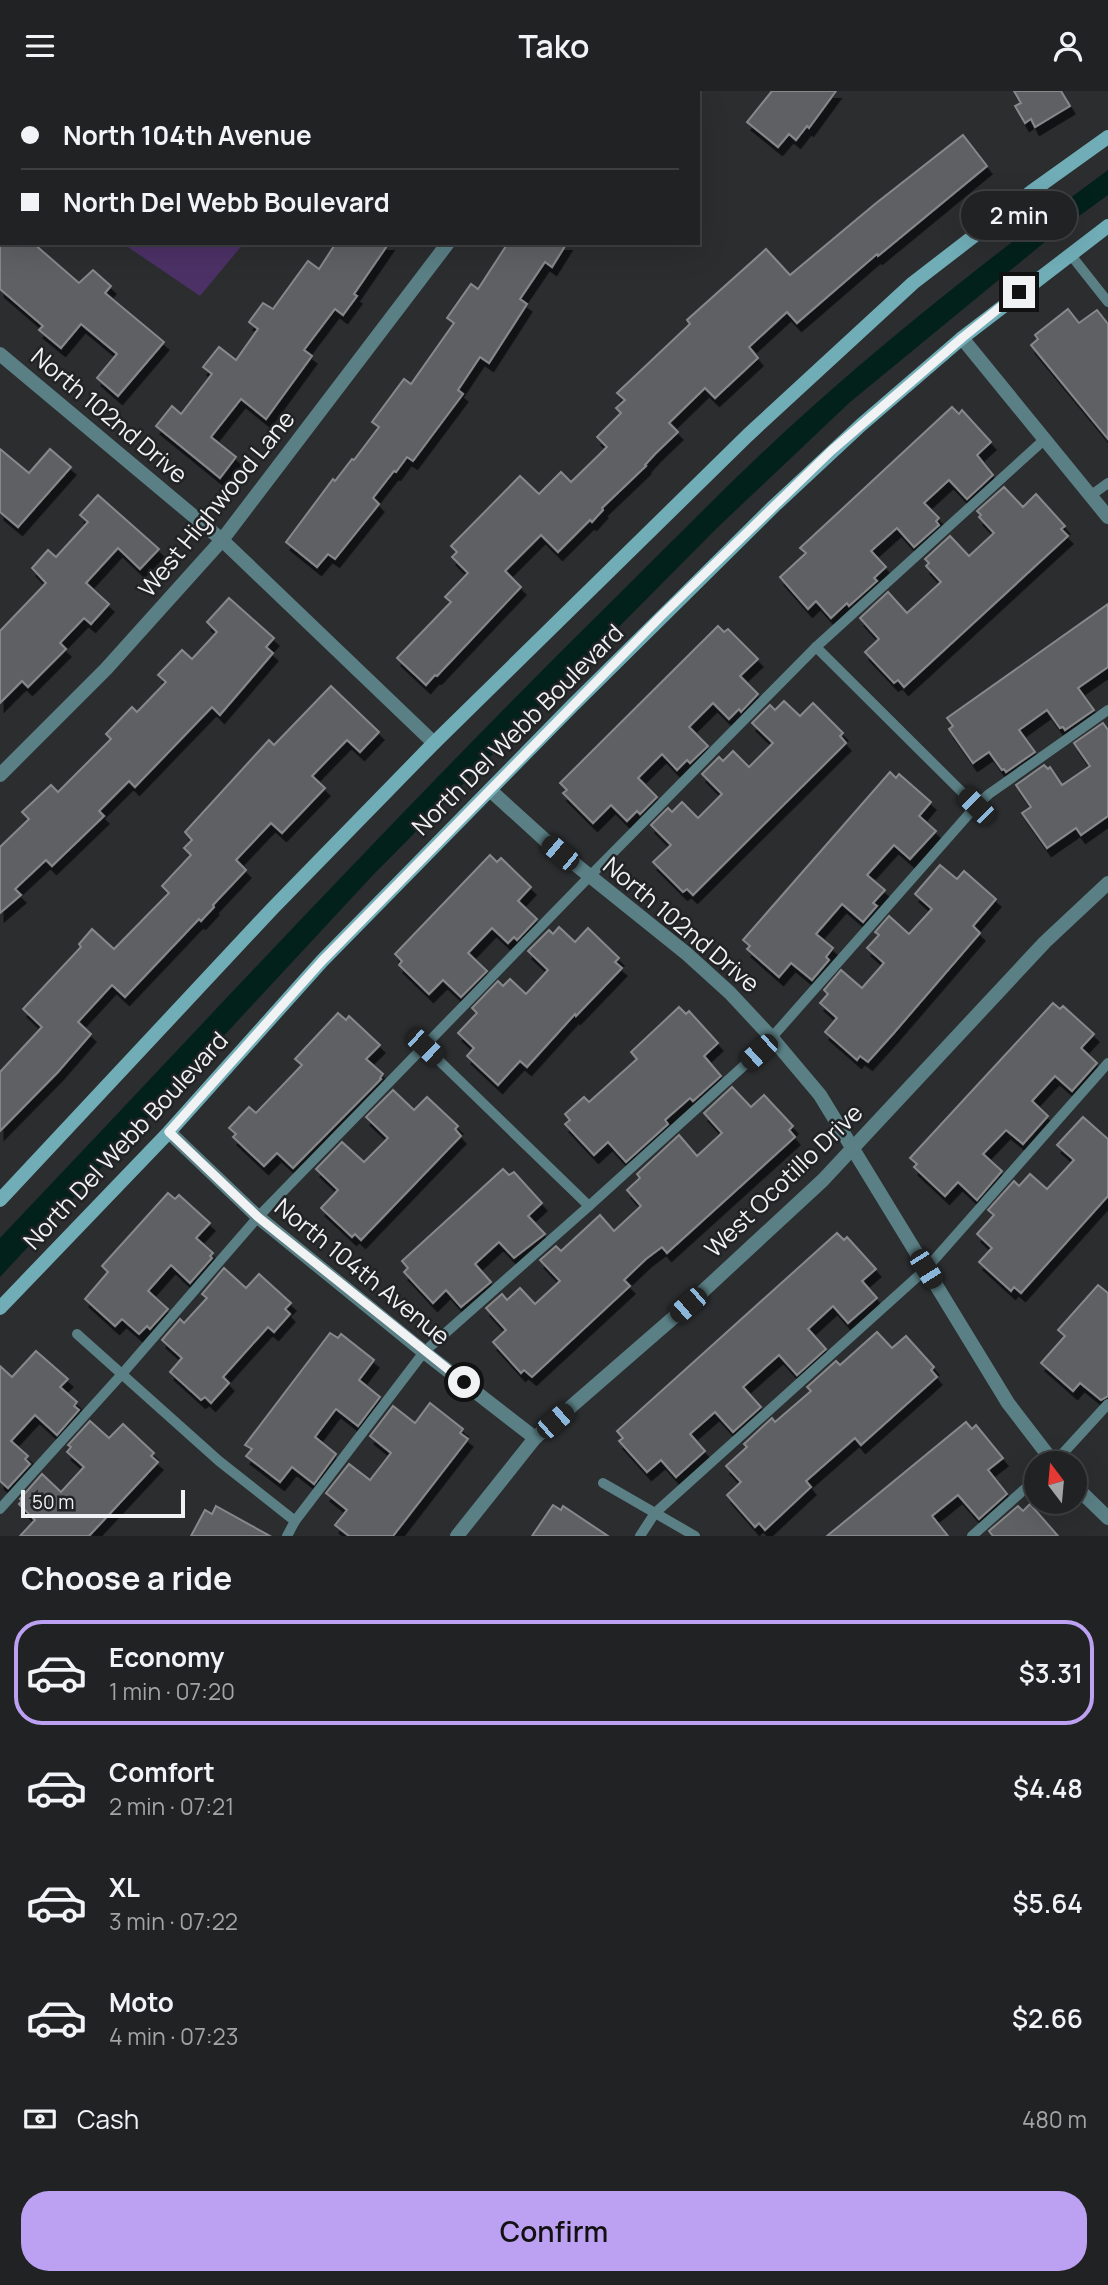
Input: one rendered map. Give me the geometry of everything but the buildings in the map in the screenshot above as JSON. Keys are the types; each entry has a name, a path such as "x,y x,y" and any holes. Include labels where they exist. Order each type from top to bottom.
{"street":[{"name":"North Del Webb Boulevard","path":"0,1200 235,947 433,743 748,435 913,283 1031,192 1108,137"},
{"name":"North Del Webb Boulevard","path":"0,1308 169,1132 322,961 774,506 851,433 962,338 1108,226"},
{"name":"West Highwood Lane","path":"0,775 106,669 222,540 445,245"},
{"path":"962,338 1108,517"},
{"name":"North 102nd Drive","path":"0,354 222,540 433,743"},
{"name":"North 102nd Drive","path":"490,790 589,877 687,954 730,993 820,1095 1008,1403 1045,1451"},
{"name":"West Ocotillo Drive","path":"457,1536 535,1438 688,1305 823,1180 1045,942 1108,883"},
{"name":"North 104th Avenue","path":"169,1132 258,1217 535,1438"},
{"path":"1087,1498 1108,1518"}],"lane":[{"path":"1070,254 1108,302"},
{"path":"0,1509 258,1217 589,877 816,647 1045,439"},
{"path":"1090,496 1108,483"},
{"path":"816,647 976,806"},
{"path":"287,1536 295,1521 424,1352 589,1206 772,1038 976,806 1108,710"},
{"path":"425,1047 589,1206"},
{"path":"640,1536 655,1513 926,1269 1108,1063"},
{"path":"77,1334 219,1461 295,1521"},
{"path":"1065,1451 1108,1404"},
{"path":"603,1483 695,1536"},
{"path":"972,1536 1024,1490"}],"shaded area":[{"path":"1108,170 1108,195 1057,232 849,403 716,529 373,875 0,1277 0,1238 456,758 735,478 884,345 957,285"},
{"path":"125,245 242,245 200,296"}],"route":[{"path":"464,1382 258,1217 169,1132 322,961 660,617 831,451 1019,292"}]}
